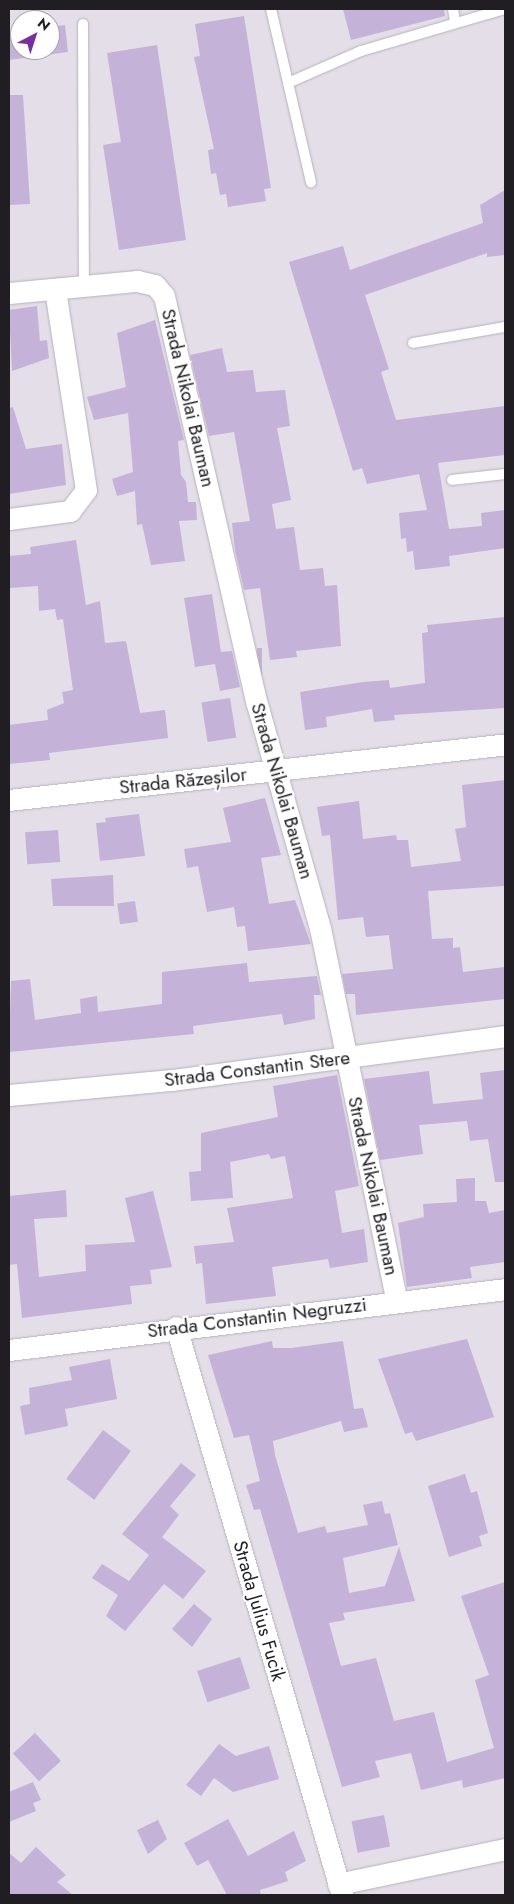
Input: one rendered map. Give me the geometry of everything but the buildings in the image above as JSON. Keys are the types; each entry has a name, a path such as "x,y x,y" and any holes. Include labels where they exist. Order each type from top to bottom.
{"street":[{"name":"Strada Nikolai Bauman","path":"84,285 137,281 155,285 164,296 172,324 257,704 320,928 397,1302"},
{"path":"9,293 84,285"},
{"path":"9,519 70,511 86,490 55,289"},
{"name":"Strada Răzeșilor","path":"9,800 505,744"},
{"name":"Strada Constantin Stere","path":"9,1095 346,1058 505,1036"},
{"name":"Strada Constantin Negruzzi","path":"9,1350 176,1327 505,1289"},
{"name":"Strada Julius Fucik","path":"176,1327 340,1890"},
{"path":"340,1890 505,1849"}],"lane":[{"path":"271,9 311,182"},
{"path":"453,9 455,21"},
{"path":"288,83 361,51 455,21 505,9"},
{"path":"83,24 84,285"},
{"path":"414,343 505,327"},
{"path":"452,480 505,474"}]}
